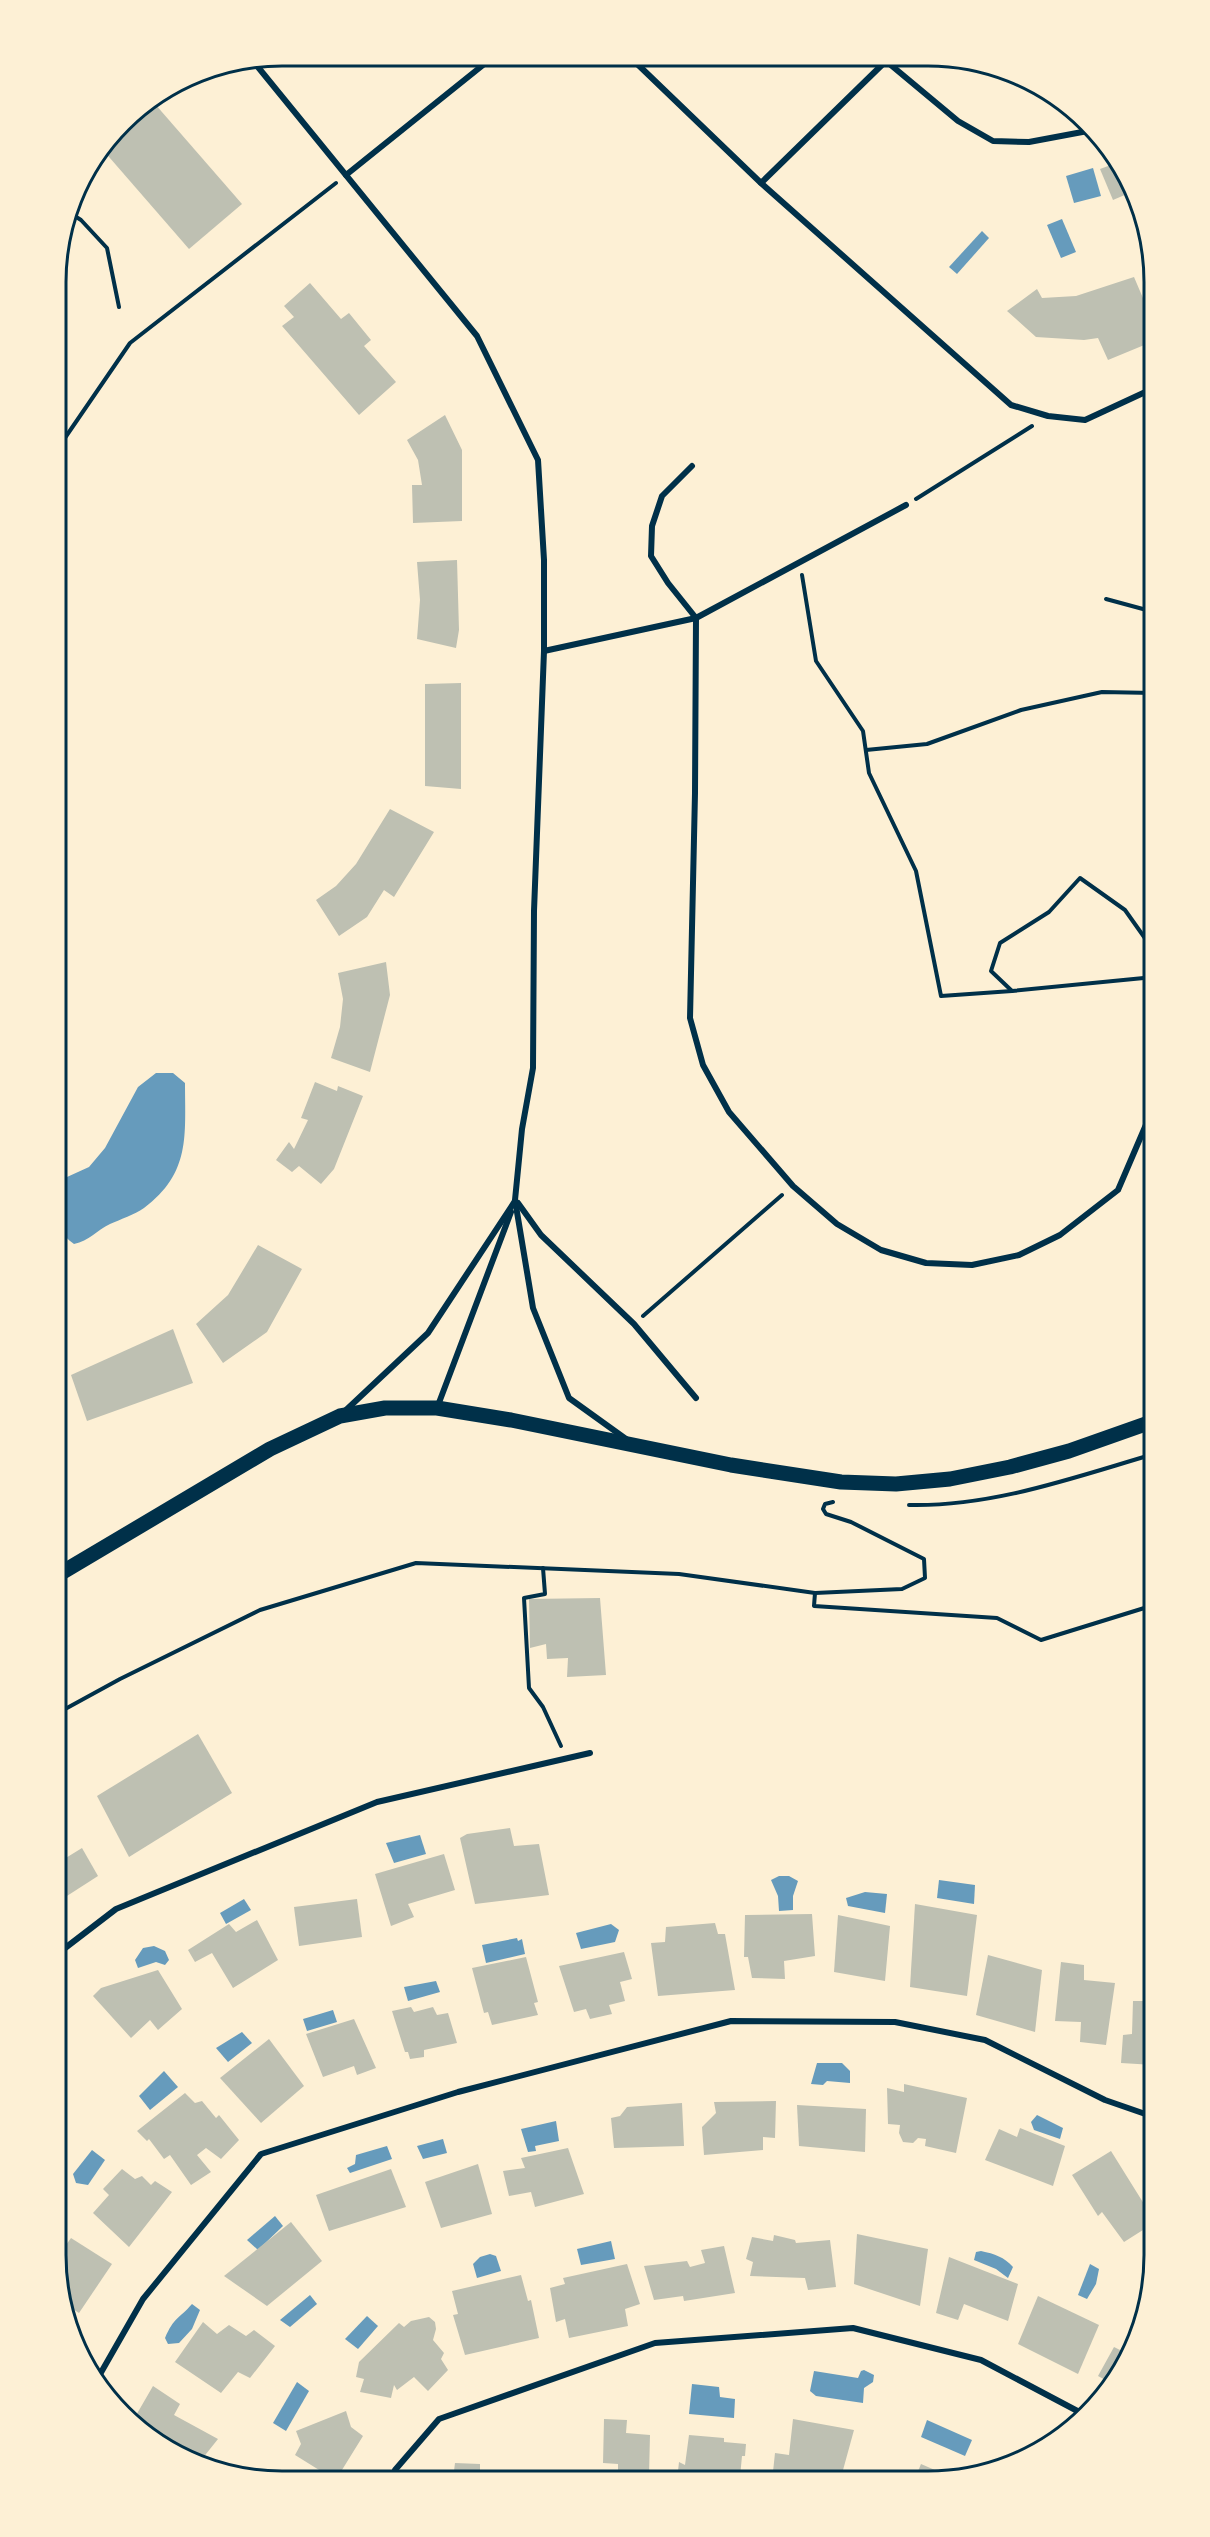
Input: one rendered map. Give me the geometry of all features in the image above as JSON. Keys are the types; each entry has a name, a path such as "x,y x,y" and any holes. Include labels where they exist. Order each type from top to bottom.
{"main road":[{"path":"66,1570 261,1455 340,1416 385,1408 437,1408 511,1419 635,1446 841,1482 896,1484 950,1479 1010,1467 1069,1451 1144,1425"}],"street":[{"path":"346,174 482,66"},
{"path":"639,66 761,183 1011,405 1048,416 1085,420 1144,393"},
{"path":"761,183 881,66"},
{"path":"894,66 958,121 993,141 1029,142 1084,132"},
{"path":"258,67 477,336 538,460 544,560 544,651 534,911 533,1068 522,1129 515,1200 437,1408"},
{"path":"692,466 662,496 652,526 651,556 668,583 696,618 690,1018 703,1065 729,1112 793,1186 837,1224 881,1250 926,1263 938,1264 972,1265 1019,1255 1071,1230 1118,1190 1144,1129"},
{"path":"544,651 696,618 906,506"},
{"path":"515,1200 541,1235 634,1324 696,1398"},
{"path":"340,1416 428,1333 515,1200"},
{"path":"515,1200 533,1308 569,1398 635,1446"},
{"path":"66,1947 116,1908 377,1802 590,1753"},
{"path":"101,2373 143,2299 261,2154 458,2092 731,2021 894,2022 985,2040 1105,2100 1144,2114"},
{"path":"396,2471 439,2419 655,2343 853,2328 981,2360 1078,2411"}],"path":[{"path":"66,436 129,343 346,174"},
{"path":"76,217 107,248 119,307"},
{"path":"906,506 1048,416"},
{"path":"800,562 816,661 863,731 869,773 916,871 941,996 1144,978"},
{"path":"1106,599 1144,609"},
{"path":"866,750 927,744 1021,710 1102,692 1144,693"},
{"path":"1012,991 991,971 1000,943 1050,912 1080,878 1125,910 1144,937"},
{"path":"634,1324 793,1186"},
{"path":"907,1504 929,1505 1020,1493 1144,1457"},
{"path":"66,1709 120,1679 260,1610 416,1563 679,1574 815,1593 902,1589 925,1578 924,1559 851,1522 826,1514 823,1509 825,1504 842,1503"},
{"path":"543,1568 545,1594 524,1598 529,1688 543,1707 567,1758"},
{"path":"815,1593 814,1606 997,1618 1041,1640 1144,1608"}],"water":[{"path":"1093,168 1101,196 1074,203 1066,176"},
{"path":"1062,219 1076,252 1061,258 1047,225"},
{"path":"982,231 989,238 957,274 949,267"},
{"path":"156,1073 173,1073 185,1083 184,1136 178,1167 159,1195 144,1208 105,1226 74,1244 66,1238 66,1177 89,1167 105,1148 138,1087"},
{"path":"420,1835 426,1854 394,1863 386,1843"},
{"path":"779,1876 789,1876 798,1881 793,1896 793,1910 779,1911 778,1896 771,1880"},
{"path":"939,1880 975,1885 974,1904 937,1898"},
{"path":"865,1892 887,1894 885,1913 848,1906 846,1898"},
{"path":"244,1899 251,1910 226,1924 220,1913"},
{"path":"611,1924 619,1930 615,1942 581,1949 576,1933"},
{"path":"517,1938 518,1941 522,1939 525,1954 486,1963 482,1945"},
{"path":"154,1946 165,1951 169,1960 165,1965 156,1962 138,1968 135,1960 143,1948"},
{"path":"436,1981 440,1992 408,2001 404,1987"},
{"path":"333,2010 337,2022 307,2031 303,2019"},
{"path":"242,2032 252,2043 228,2062 216,2048"},
{"path":"817,2063 842,2063 850,2071 850,2083 827,2081 823,2085 811,2084"},
{"path":"164,2071 178,2087 150,2110 139,2096"},
{"path":"1037,2115 1063,2128 1060,2139 1034,2130 1031,2122"},
{"path":"556,2121 559,2141 535,2146 536,2151 528,2152 521,2129"},
{"path":"443,2139 447,2153 423,2159 417,2146"},
{"path":"387,2146 392,2159 350,2173 347,2168 355,2164 356,2155"},
{"path":"92,2150 105,2160 88,2185 76,2183 73,2174"},
{"path":"275,2216 283,2226 258,2250 247,2240"},
{"path":"611,2241 615,2259 581,2265 577,2249"},
{"path":"981,2251 999,2256 1013,2267 1008,2278 996,2269 974,2260 976,2252"},
{"path":"490,2254 496,2256 501,2271 477,2278 473,2264 480,2257"},
{"path":"1090,2264 1099,2269 1096,2284 1087,2299 1078,2295"},
{"path":"310,2295 317,2304 290,2327 280,2320"},
{"path":"192,2304 200,2310 192,2329 179,2343 168,2344 165,2338 171,2326"},
{"path":"367,2316 378,2326 358,2349 345,2339"},
{"path":"864,2370 874,2375 873,2382 864,2388 863,2403 816,2396 810,2391 814,2371 858,2378"},
{"path":"297,2382 309,2391 286,2431 273,2423"},
{"path":"692,2384 719,2387 720,2397 735,2399 734,2418 689,2414"},
{"path":"927,2420 972,2440 965,2456 921,2437"}],"building":[{"path":"157,106 242,204 189,249 107,155 129,129"},
{"path":"1110,165 1126,194 1113,200 1100,169"},
{"path":"1134,277 1144,300 1144,345 1108,360 1098,338 1084,340 1036,337 1007,311 1037,289 1042,298 1076,296"},
{"path":"310,283 341,319 349,313 371,340 364,346 396,382 359,415 282,326 294,317 284,306"},
{"path":"445,415 462,450 462,521 413,523 412,485 422,485 418,460 407,440"},
{"path":"457,560 459,630 456,648 417,639 420,600 417,562"},
{"path":"461,683 461,789 425,786 425,684"},
{"path":"390,809 434,832 394,897 384,890 367,917 339,936 316,900 336,886 356,864"},
{"path":"386,962 390,995 370,1072 331,1058 340,1027 343,999 338,973"},
{"path":"315,1082 337,1091 338,1086 363,1096 334,1169 321,1184 299,1166 292,1172 276,1160 289,1142 294,1149 308,1120 301,1118"},
{"path":"258,1245 302,1269 267,1332 223,1363 196,1324 228,1295"},
{"path":"173,1329 193,1383 87,1421 71,1375"},
{"path":"600,1598 606,1675 567,1677 568,1658 547,1659 546,1644 530,1648 529,1599"},
{"path":"198,1734 232,1793 129,1857 97,1796"},
{"path":"510,1828 514,1846 539,1844 549,1895 475,1904 460,1838 467,1834"},
{"path":"82,1848 98,1876 66,1897 66,1858"},
{"path":"444,1854 455,1890 408,1904 414,1917 391,1926 375,1874"},
{"path":"357,1899 362,1937 299,1946 294,1907"},
{"path":"915,1904 977,1915 967,1996 910,1987"},
{"path":"812,1914 815,1956 784,1961 785,1979 752,1978 748,1957 744,1957 745,1915"},
{"path":"838,1915 890,1926 885,1981 834,1972"},
{"path":"257,1920 278,1960 233,1988 212,1953 195,1962 188,1950 229,1924 236,1932"},
{"path":"715,1923 718,1934 725,1934 735,1990 658,1996 651,1943 665,1942 666,1927"},
{"path":"624,1952 632,1979 620,1982 625,2001 609,2005 612,2014 590,2019 586,2009 574,2012 559,1966"},
{"path":"988,1955 1042,1970 1035,2032 976,2015"},
{"path":"526,1957 538,2002 534,2003 538,2015 492,2025 488,2012 484,2013 472,1968"},
{"path":"1061,1962 1084,1965 1084,1980 1115,1983 1106,2045 1080,2042 1081,2022 1055,2021"},
{"path":"158,1970 182,2009 158,2030 150,2020 131,2038 93,1996 101,1988"},
{"path":"1133,2001 1144,2001 1144,2064 1121,2063 1123,2035 1132,2034"},
{"path":"411,2007 414,2012 433,2007 437,2015 448,2013 457,2043 424,2050 424,2057 410,2059 408,2052 405,2052 392,2011"},
{"path":"354,2019 376,2068 357,2075 354,2066 323,2077 306,2034"},
{"path":"269,2039 304,2086 261,2123 220,2078"},
{"path":"904,2084 967,2098 956,2153 925,2146 926,2139 918,2138 913,2143 903,2142 899,2133 900,2125 888,2124 887,2088 904,2092"},
{"path":"185,2093 195,2103 202,2101 216,2118 219,2115 239,2140 221,2159 206,2148 197,2155 211,2172 191,2185 170,2155 164,2159 149,2139 147,2141 137,2131"},
{"path":"776,2101 775,2138 763,2137 763,2150 704,2155 702,2127 716,2113 714,2102"},
{"path":"682,2103 684,2146 614,2148 611,2118 620,2116 627,2107"},
{"path":"797,2105 866,2109 865,2152 799,2146"},
{"path":"1020,2128 1065,2146 1053,2186 985,2160 999,2129 1017,2137"},
{"path":"568,2148 584,2194 535,2207 531,2192 509,2196 503,2171 525,2168 521,2158"},
{"path":"1111,2151 1144,2204 1144,2229 1124,2242 1102,2212 1098,2216 1072,2175"},
{"path":"478,2164 492,2214 441,2228 425,2182"},
{"path":"122,2169 135,2179 142,2176 151,2185 155,2181 172,2192 129,2247 93,2213 109,2195 103,2189"},
{"path":"391,2169 406,2207 329,2231 316,2195"},
{"path":"291,2222 322,2261 267,2306 224,2276"},
{"path":"857,2234 928,2249 920,2306 854,2284"},
{"path":"774,2235 795,2240 796,2243 830,2240 836,2287 808,2290 805,2278 750,2276 753,2262 746,2259 752,2237 773,2241"},
{"path":"71,2238 112,2264 79,2313 73,2309 70,2297 66,2270 66,2245"},
{"path":"724,2246 735,2293 684,2301 683,2296 654,2300 644,2266 687,2261 690,2267 705,2263 701,2250"},
{"path":"949,2257 1018,2284 1008,2321 964,2304 958,2320 936,2313"},
{"path":"627,2264 640,2304 625,2309 628,2326 569,2338 565,2319 556,2322 550,2288 565,2284 563,2278"},
{"path":"521,2275 528,2301 531,2300 539,2338 465,2355 453,2315 458,2314 452,2291"},
{"path":"1038,2296 1099,2325 1078,2374 1018,2344"},
{"path":"429,2317 435,2322 433,2340 444,2353 441,2359 448,2370 428,2391 414,2377 397,2390 394,2385 391,2398 360,2392 364,2379 356,2377 359,2362 399,2323 404,2327 411,2321"},
{"path":"203,2322 217,2334 229,2325 246,2336 254,2330 275,2346 250,2378 238,2372 221,2393 175,2362"},
{"path":"1114,2347 1122,2351 1105,2380 1098,2376"},
{"path":"153,2386 180,2404 174,2415 218,2439 204,2457 162,2435 136,2415"},
{"path":"346,2411 351,2427 363,2436 341,2471 321,2471 295,2455 301,2444 296,2431"},
{"path":"604,2419 627,2420 626,2433 650,2435 649,2471 618,2471 618,2464 603,2463"},
{"path":"793,2419 854,2430 843,2471 773,2471 775,2453 789,2455"},
{"path":"689,2435 724,2438 724,2442 746,2444 741,2471 678,2471 679,2462 685,2465"},
{"path":"455,2463 480,2464 480,2471 454,2471"},
{"path":"921,2464 937,2471 928,2471 918,2471"}]}
